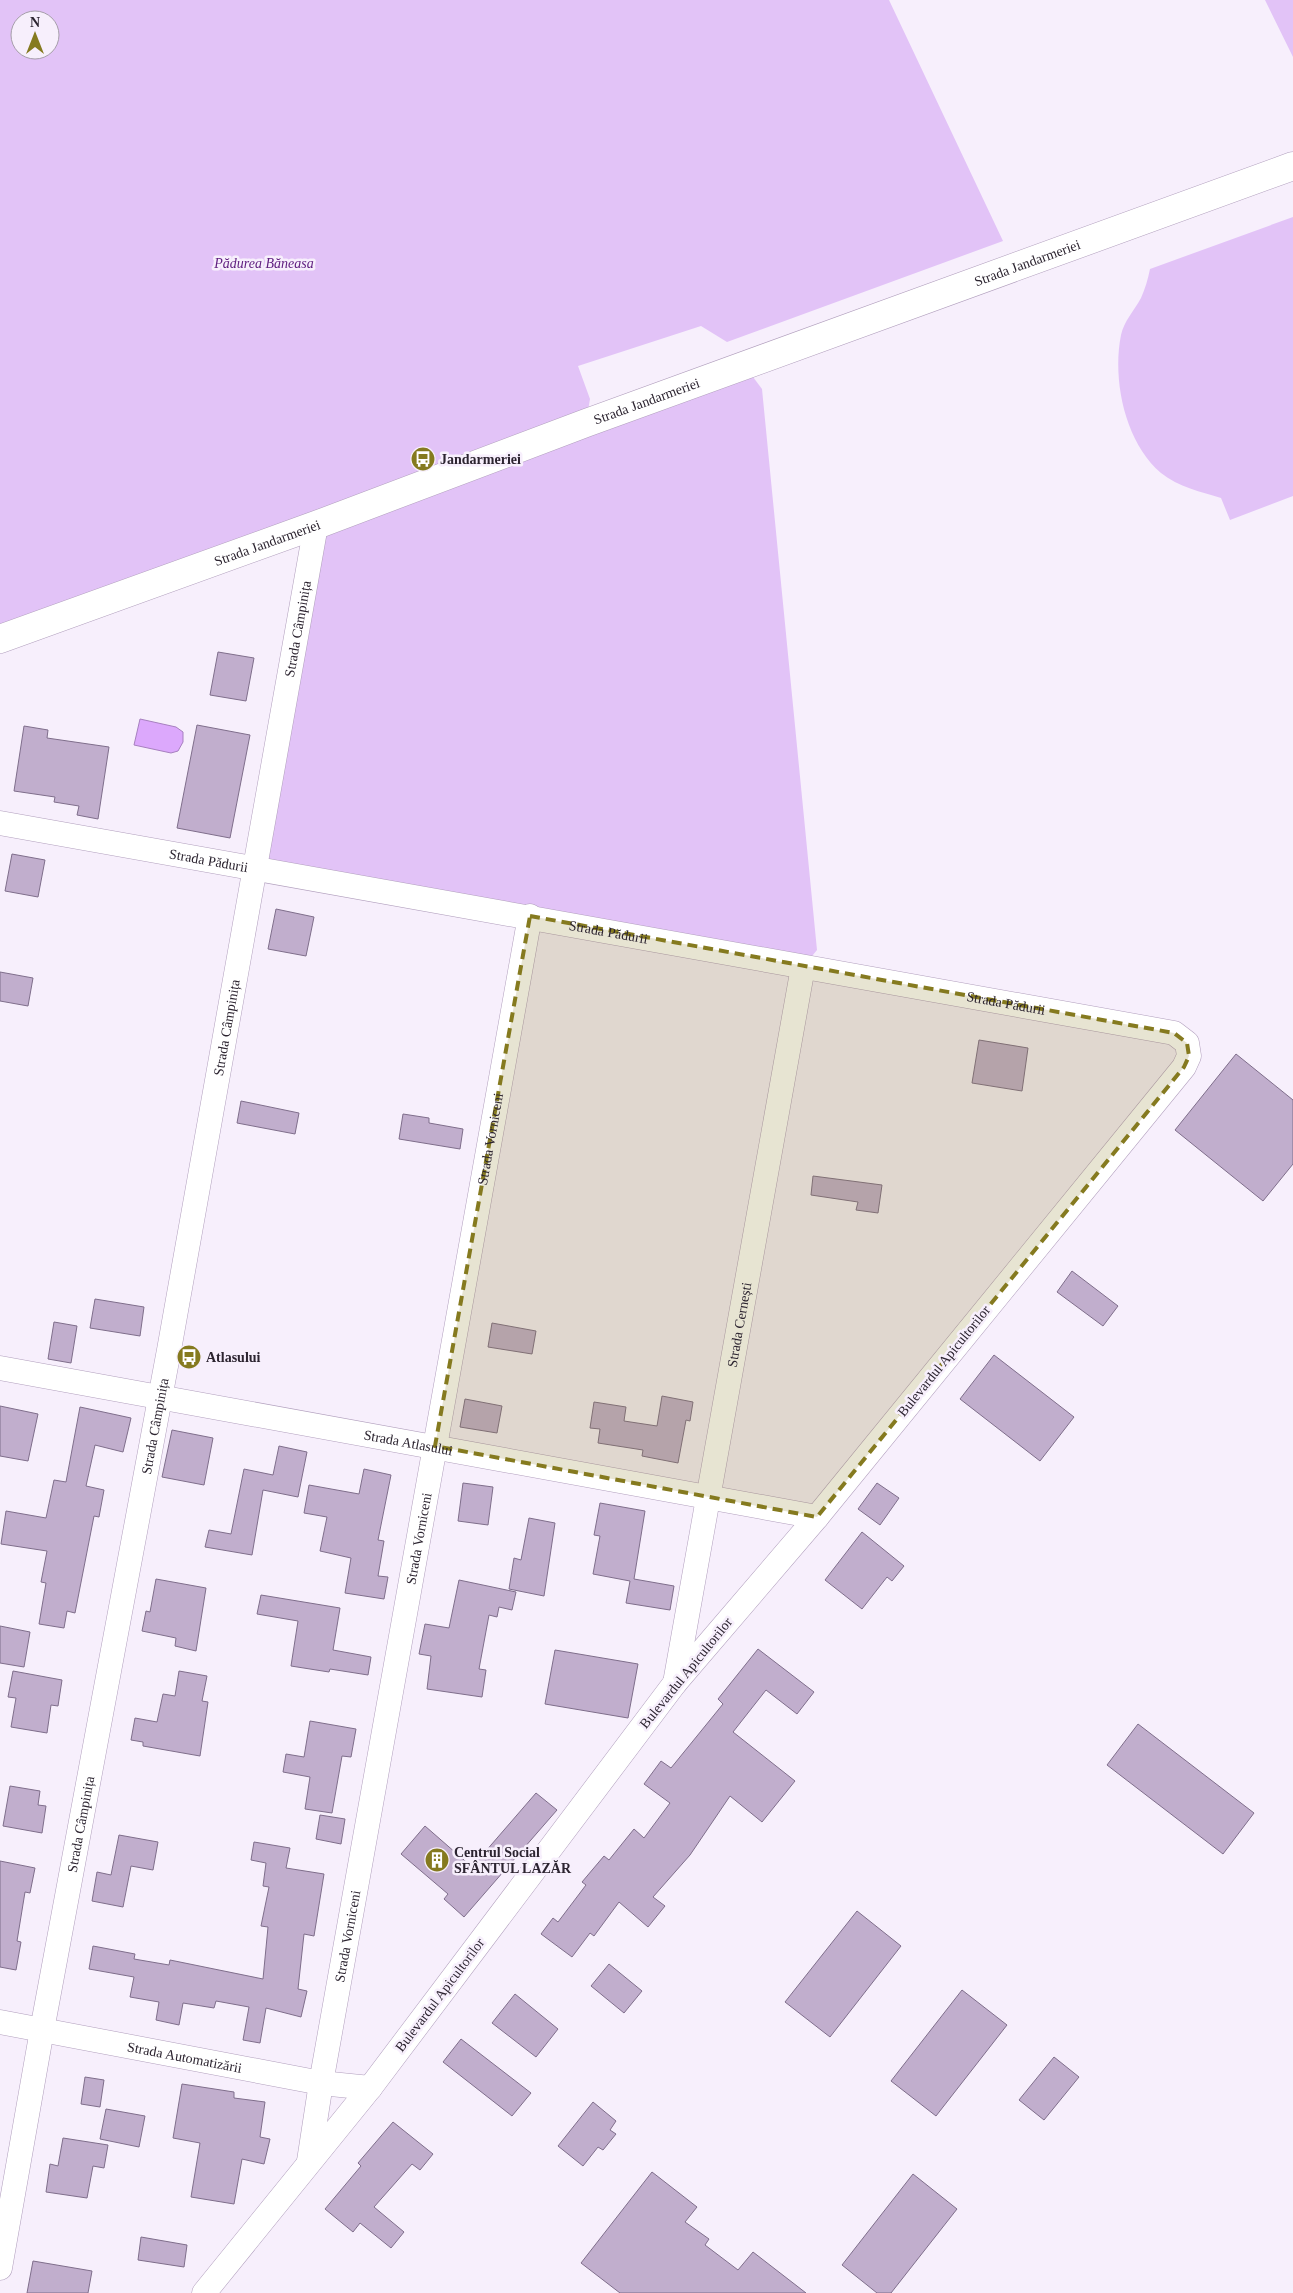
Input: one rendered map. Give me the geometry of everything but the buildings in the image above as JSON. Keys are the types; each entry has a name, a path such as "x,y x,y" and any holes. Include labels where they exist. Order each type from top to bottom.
{"street":[{"name":"Strada Jandarmeriei","path":"0,639 316,525 605,416 1293,166"},
{"name":"Strada Câmpinița","path":"0,2268 42,2030 160,1397 316,525"},
{"name":"Strada Pădurii","path":"0,822 1174,1033 1187,1043 1189,1056 1184,1067"},
{"name":"Strada Vorniceni","path":"310,2162 321,2083 530,916"},
{"name":"Strada Cernești","path":"675,1683 804,967"},
{"name":"Bulevardul Apicultorilor","path":"204,2293 370,2088 675,1683 817,1517 1184,1067"},
{"name":"Strada Atlasului","path":"0,1368 817,1517"},
{"name":"Strada Automatizării","path":"0,2022 321,2083 370,2088"}],"highlighted area":[{"path":"530,916 1174,1033 1187,1043 1189,1056 1184,1067 817,1517 435,1446"}],"green space":[{"name":"Pădurea Băneasa","path":"0,0 889,0 1003,241 727,342 701,326 578,366 590,399 586,422 744,365 762,389 817,950 803,967 255,867 316,526 0,639"},
{"path":"1265,0 1293,0 1293,57"},
{"path":"1293,217 1293,496 1230,520 1221,498 1190,489 1168,478 1149,460 1138,445 1130,428 1120,390 1118,371 1122,330 1141,298 1150,269"}],"shaded area":[{"path":"140,719 176,727 183,732 183,742 178,751 171,753 134,745"}],"place":[{"name":"Jandarmeriei","path":"423,459"},
{"name":"Atlasului","path":"189,1357"},
{"name":"Centrul Social SFÂNTUL LAZĂR","path":"437,1860"}]}
